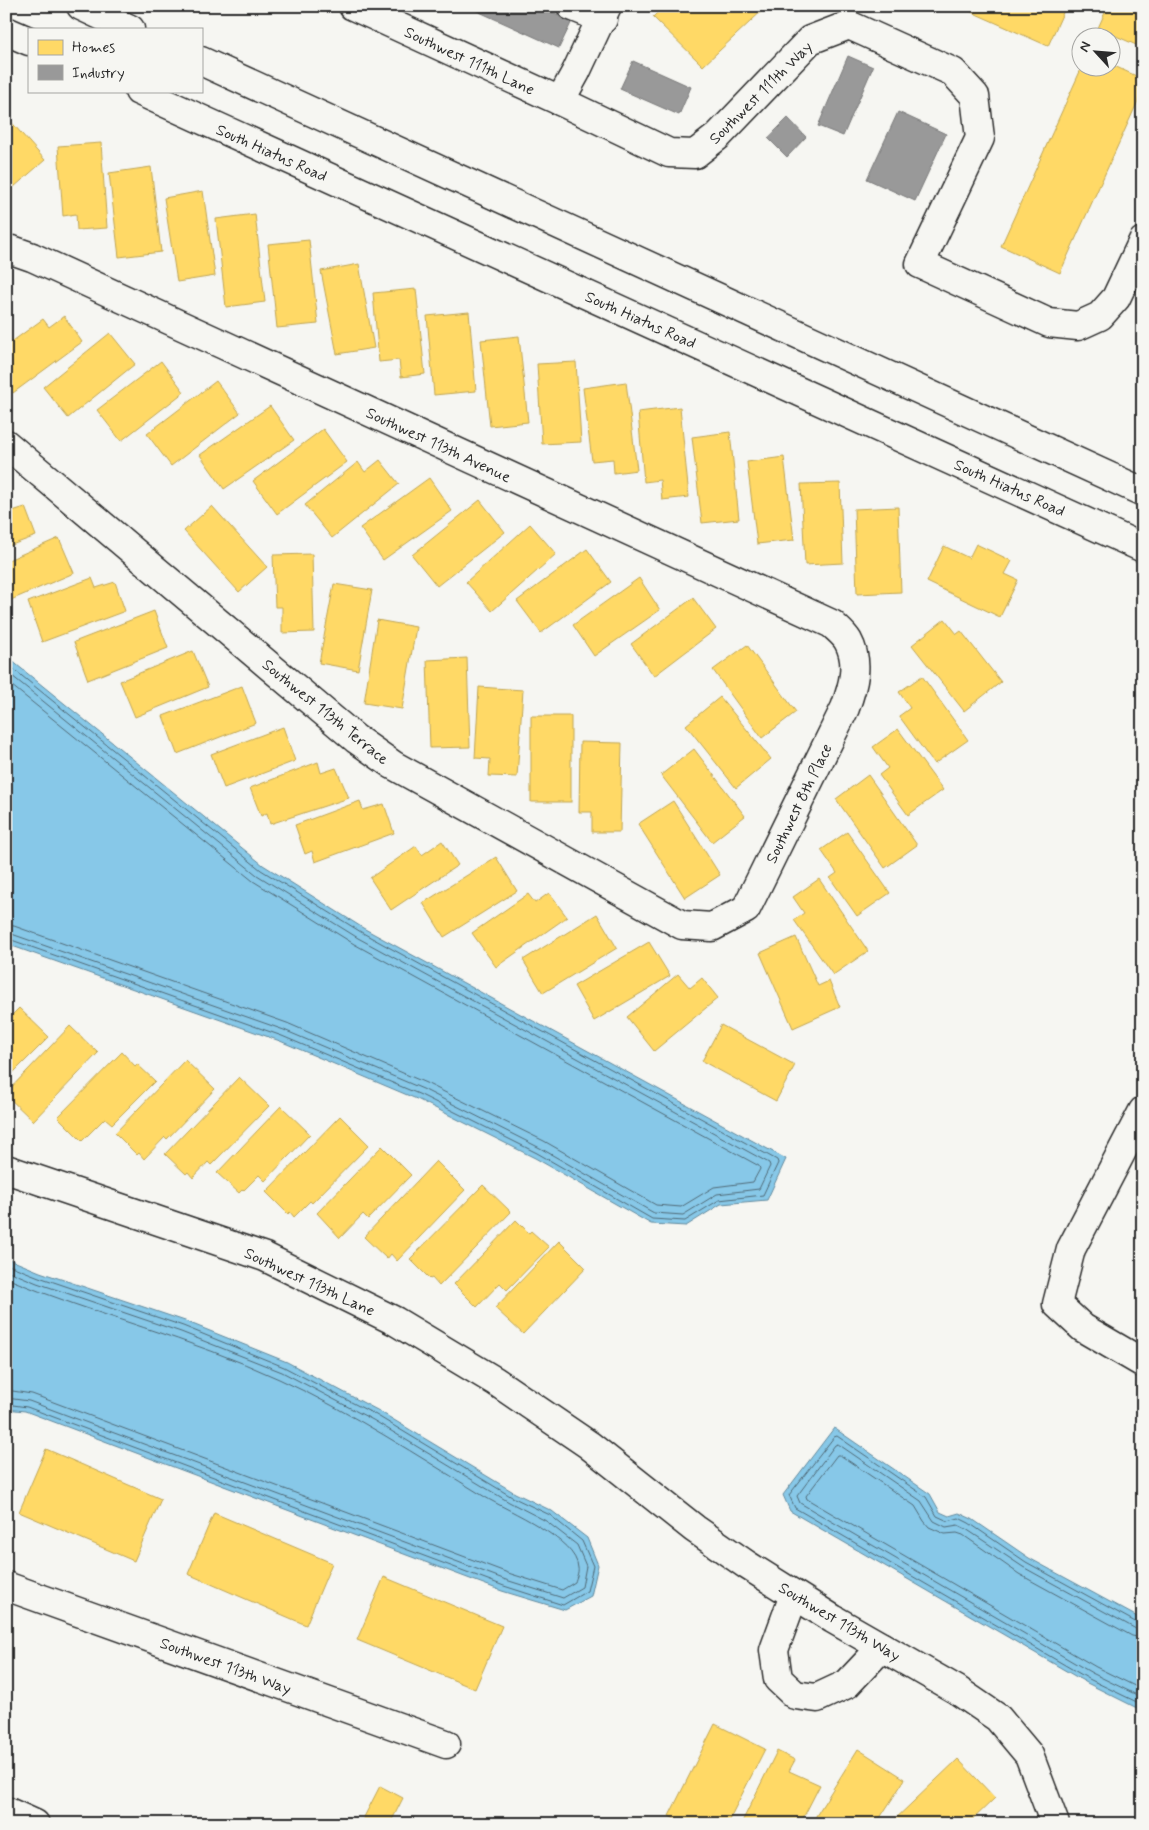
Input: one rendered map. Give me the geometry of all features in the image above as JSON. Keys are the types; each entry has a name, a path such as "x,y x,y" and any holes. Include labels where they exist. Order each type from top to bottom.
{"street":[{"path":"81,6 128,28"},
{"name":"Southwest 111th Lane","path":"353,6 560,101"},
{"path":"560,101 605,12 572,6"},
{"name":"Southwest 111th Way","path":"560,101 670,153 695,154 718,136 810,40 849,25 953,72 975,96 980,138 920,264 1048,323 1078,326 1100,316 1116,298 1143,241"},
{"path":"6,31 28,41"},
{"path":"202,61 1143,492"},
{"name":"South Hiatus Road","path":"141,92 1143,548"},
{"name":"Southwest 113th Avenue","path":"6,250 12,250 32,257 832,624 847,639 855,659"},
{"name":"Southwest 113th Terrace","path":"6,444 356,738 393,766 682,925 712,927"},
{"name":"Southwest 8th Place","path":"712,927 746,909 845,708 854,684 855,659"},
{"path":"1143,1111 1071,1249 1057,1304 1083,1328 1143,1363"},
{"name":"Southwest 113th Lane","path":"6,1169 265,1257 395,1322 496,1381 589,1445"},
{"name":"Southwest 113th Way","path":"589,1445 697,1530 747,1565 794,1595 957,1690 998,1718 1029,1755 1055,1824"},
{"name":"Southwest 113th Way","path":"6,1586 446,1744"},
{"path":"794,1595 774,1650 778,1679 795,1695 817,1698 847,1684 882,1647"},
{"path":"6,1810 35,1824"}],"water":[{"path":"6,656 263,865 363,928 786,1159 767,1200 721,1204 686,1226 651,1224 535,1158 419,1100 280,1041 15,947 6,942"},
{"path":"6,1258 40,1272 185,1321 287,1362 379,1411 515,1493 552,1511 587,1538 598,1565 591,1596 565,1610 502,1591 25,1411 6,1409"},
{"path":"834,1428 930,1494 940,1512 949,1516 959,1513 972,1519 1029,1558 1143,1620 1143,1711 1087,1683 790,1511 783,1495"}],"building: Homes":[{"path":"664,6 767,6 703,66 653,17"},
{"path":"958,6 1066,6 1048,46"},
{"path":"1108,6 1143,6 1143,48 1122,39 1122,28 1098,28"},
{"path":"1122,70 1143,79 1143,90 1060,273 1001,246 1077,78 1122,78"},
{"path":"6,116 45,160 14,187 6,178"},
{"path":"101,143 107,228 77,230 76,214 63,216 58,146"},
{"path":"151,167 161,252 119,257 109,173"},
{"path":"203,191 215,276 177,282 164,198"},
{"path":"255,214 265,302 226,307 216,219"},
{"path":"309,240 318,324 277,328 268,244"},
{"path":"359,264 374,348 337,354 321,271"},
{"path":"416,289 425,374 401,377 399,360 379,362 373,293"},
{"path":"469,312 476,391 434,395 427,316"},
{"path":"64,316 82,342 13,393 6,384 6,346 43,319 49,327"},
{"path":"110,333 135,364 68,418 43,387"},
{"path":"519,336 528,422 490,426 481,340"},
{"path":"161,361 184,392 121,441 97,410"},
{"path":"576,362 581,442 542,444 537,364"},
{"path":"216,381 240,413 171,466 147,434"},
{"path":"626,382 637,470 614,473 613,459 592,461 583,388"},
{"path":"270,406 294,440 224,489 200,455"},
{"path":"680,407 689,497 662,500 660,480 644,482 638,412"},
{"path":"323,429 347,462 277,514 253,481"},
{"path":"730,432 739,519 702,523 692,437"},
{"path":"784,457 794,540 757,544 747,462"},
{"path":"380,460 399,484 332,538 305,505 358,462 365,472"},
{"path":"429,478 452,511 383,560 360,528"},
{"path":"840,483 843,563 805,565 801,484"},
{"path":"480,500 505,532 437,586 412,555"},
{"path":"212,506 267,567 239,592 184,531"},
{"path":"25,507 36,536 6,547 6,513"},
{"path":"898,507 901,592 857,594 854,509"},
{"path":"530,524 556,554 492,611 466,582"},
{"path":"59,538 74,573 6,602 6,561"},
{"path":"976,544 1012,561 1005,574 1018,580 1000,617 927,582 944,546 969,558"},
{"path":"587,549 611,582 541,633 517,601"},
{"path":"312,554 314,632 282,633 282,607 275,607 273,555"},
{"path":"92,578 96,588 115,582 125,611 42,642 28,602"},
{"path":"639,578 660,610 594,656 573,625"},
{"path":"334,584 372,590 358,670 319,663"},
{"path":"693,598 716,629 654,676 631,644"},
{"path":"154,611 168,648 88,680 74,642"},
{"path":"945,619 957,634 961,631 1001,682 964,711 912,645"},
{"path":"377,620 416,627 402,709 364,703"},
{"path":"747,645 796,712 762,738 713,670"},
{"path":"193,651 208,687 135,717 120,681"},
{"path":"467,658 470,747 430,748 427,660"},
{"path":"922,676 968,740 934,764 899,716 910,708 899,692"},
{"path":"242,686 256,723 177,754 163,716"},
{"path":"479,687 523,690 517,777 489,776 490,759 475,758"},
{"path":"720,697 771,759 736,788 686,725"},
{"path":"531,716 571,716 571,802 531,802"},
{"path":"283,727 295,761 224,788 211,754"},
{"path":"898,729 943,790 908,815 879,775 888,768 873,747"},
{"path":"580,742 622,743 620,832 592,832 592,812 579,812"},
{"path":"694,749 745,816 712,842 661,775"},
{"path":"318,762 321,773 336,768 349,798 270,824 267,813 261,816 250,788"},
{"path":"868,775 917,845 885,868 836,799"},
{"path":"360,801 363,810 384,804 394,833 315,862 312,851 305,854 295,825"},
{"path":"673,801 720,875 685,898 638,824"},
{"path":"847,832 890,893 857,916 830,878 837,873 821,850"},
{"path":"442,841 458,865 391,910 370,878 416,846 422,855"},
{"path":"496,857 517,891 444,937 423,903"},
{"path":"819,879 868,951 833,975 794,920 804,913 793,897"},
{"path":"549,893 567,917 496,967 472,933 528,894 535,903"},
{"path":"597,914 617,948 543,993 523,960"},
{"path":"796,937 818,986 829,981 840,1007 793,1028 760,953"},
{"path":"649,942 670,976 594,1021 574,986"},
{"path":"678,974 690,988 702,978 718,998 654,1051 627,1017"},
{"path":"19,1008 49,1037 13,1073 6,1066 6,1021"},
{"path":"721,1025 795,1065 776,1101 702,1061"},
{"path":"70,1026 98,1053 33,1121 6,1093"},
{"path":"122,1052 135,1066 137,1064 155,1081 112,1124 105,1118 82,1141 58,1117"},
{"path":"185,1060 215,1089 167,1139 165,1137 144,1159 139,1153 137,1155 115,1133"},
{"path":"239,1077 269,1106 211,1165 208,1162 193,1178 188,1172 186,1174 165,1154"},
{"path":"281,1106 310,1134 265,1181 259,1175 239,1193 217,1173"},
{"path":"340,1116 369,1145 312,1203 310,1201 294,1217 290,1212 288,1214 266,1192"},
{"path":"382,1146 411,1175 368,1219 363,1214 340,1238 317,1213"},
{"path":"436,1161 465,1190 397,1261 391,1254 387,1259 364,1237"},
{"path":"483,1185 511,1212 439,1286 410,1259"},
{"path":"516,1220 529,1233 531,1231 549,1247 507,1290 500,1283 477,1307 454,1284"},
{"path":"559,1241 586,1268 523,1334 495,1308"},
{"path":"46,1449 161,1499 134,1561 19,1512"},
{"path":"214,1513 332,1563 306,1625 188,1574"},
{"path":"384,1577 502,1626 475,1689 357,1640"},
{"path":"715,1724 765,1749 727,1824 684,1824 669,1816"},
{"path":"858,1749 905,1779 876,1824 811,1824"},
{"path":"777,1751 795,1760 789,1771 820,1785 800,1824 741,1824"},
{"path":"958,1759 995,1798 968,1824 890,1824"},
{"path":"380,1786 403,1798 390,1824 367,1824 362,1821"}],"building: Industry":[{"path":"477,6 539,6 572,21 559,48 475,10"},
{"path":"848,56 873,67 843,136 818,126"},
{"path":"633,61 691,87 679,115 620,89"},
{"path":"898,112 946,134 915,201 867,179"},
{"path":"788,118 806,137 787,157 768,138"}]}
